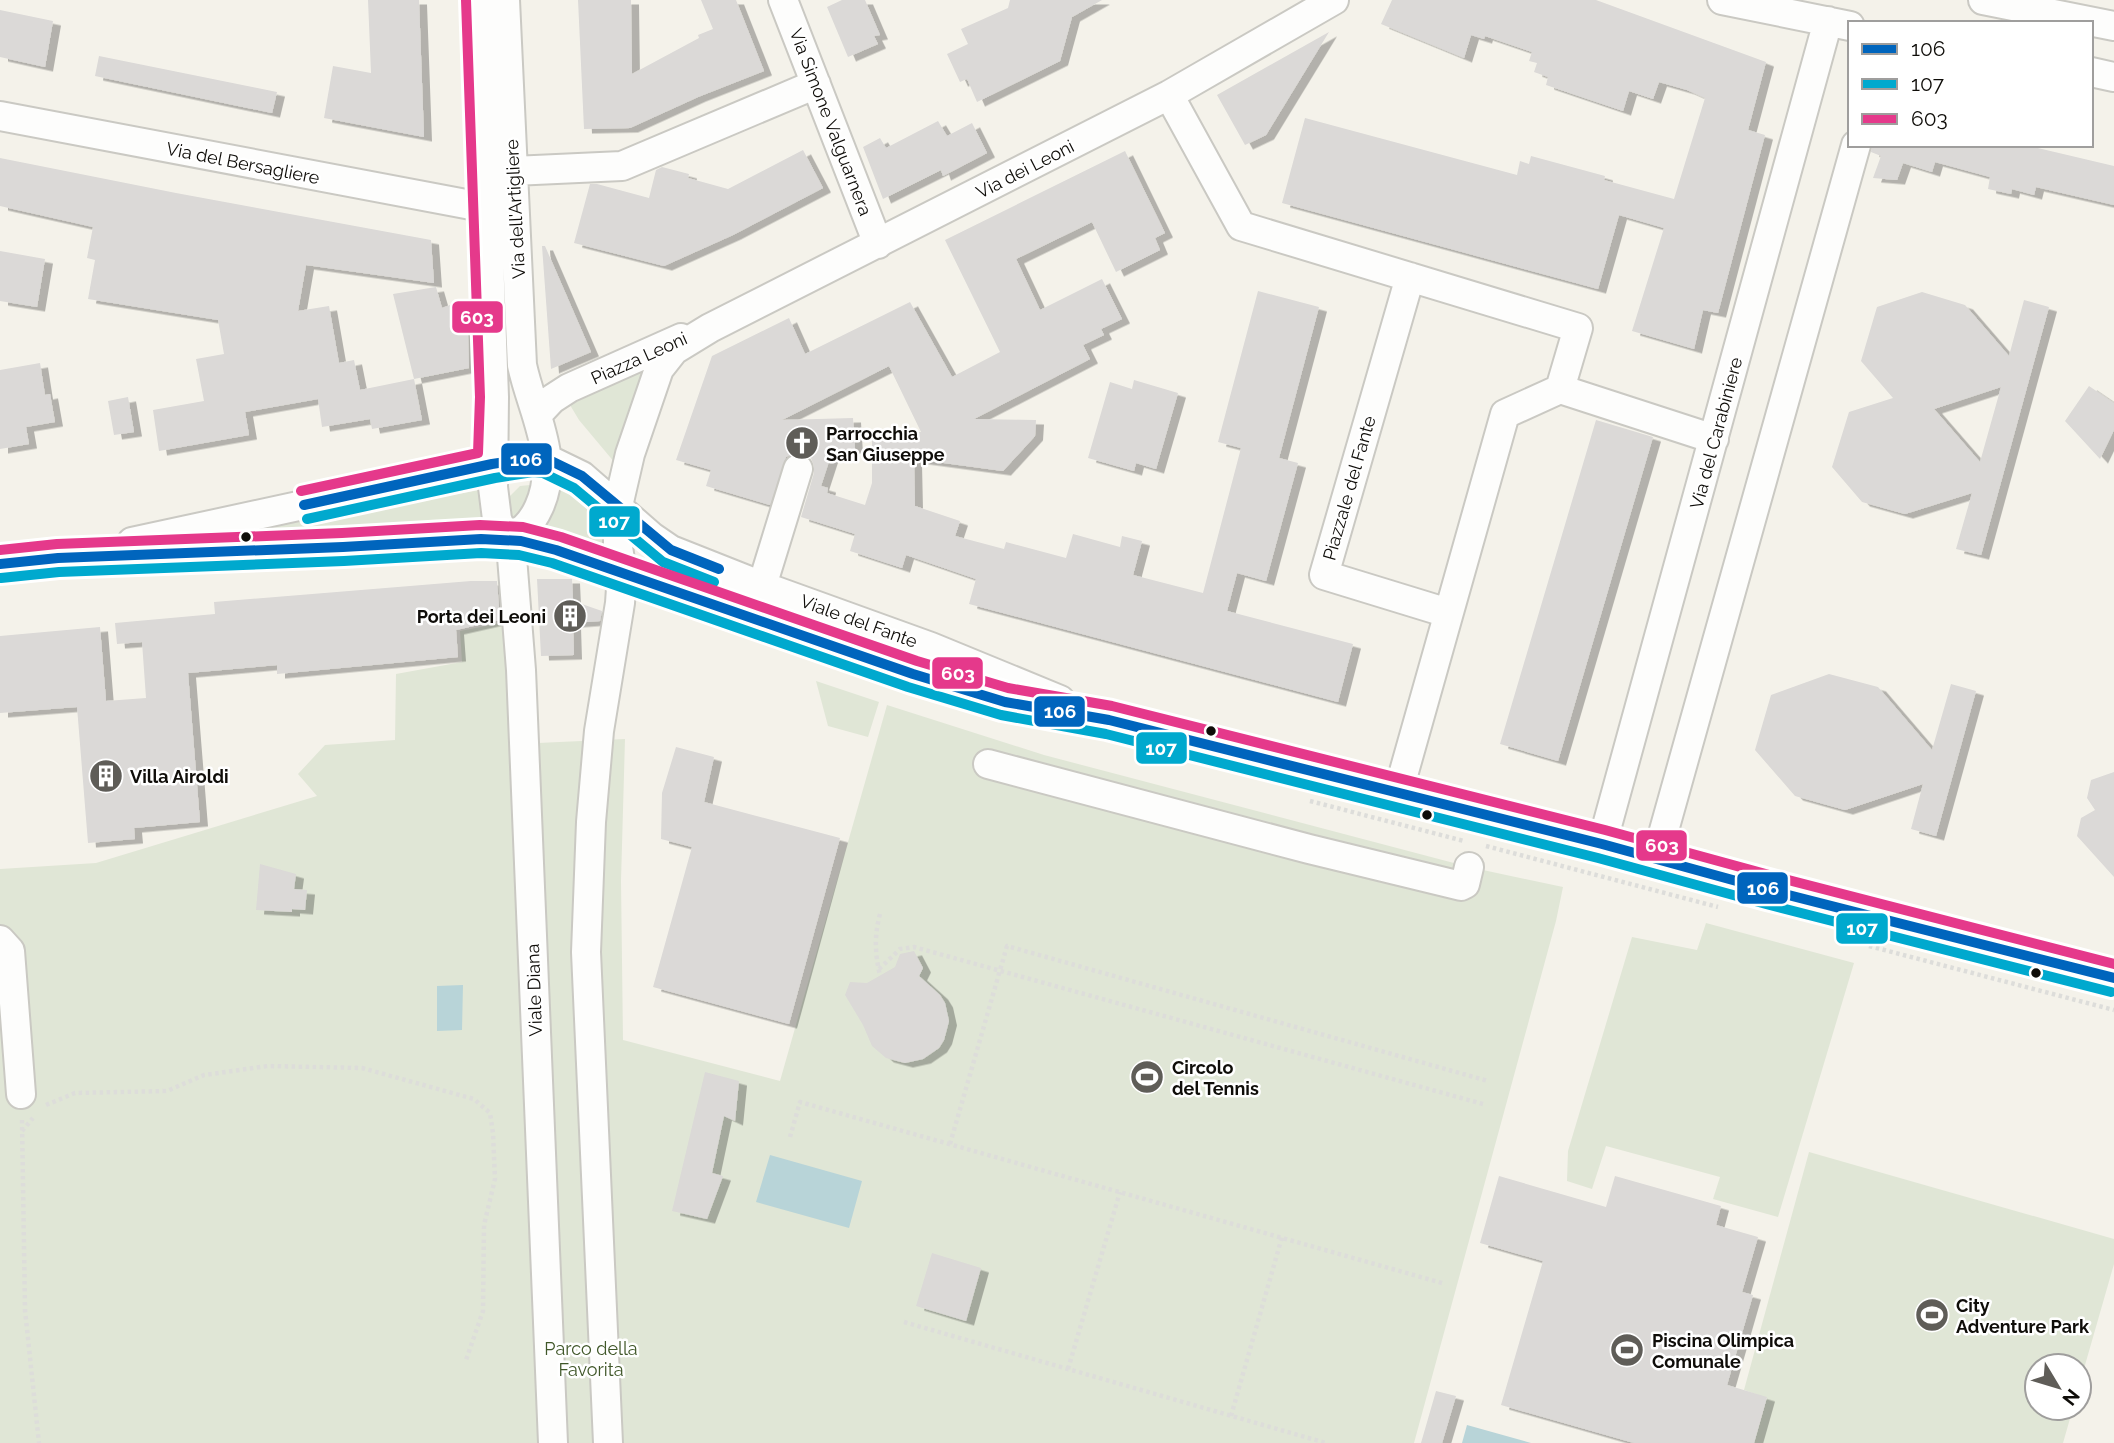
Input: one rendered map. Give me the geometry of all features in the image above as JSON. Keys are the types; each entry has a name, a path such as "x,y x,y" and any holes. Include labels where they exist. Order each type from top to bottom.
{"street":[{"name":"Via dell'Artigliere","path":"480,0 494,397 492,464 496,519 505,539 523,531 538,511 546,489 540,458 537,415"},
{"name":"Via dell'Artigliere","path":"506,0 522,365 537,415 582,475"},
{"name":"Via Simone Valguarnera","path":"783,0 878,244"},
{"name":"Via dei Leoni","path":"710,328 1169,95 1334,0"},
{"path":"1722,0 1839,24"},
{"path":"1983,0 2089,21"},
{"path":"2093,22 2114,26"},
{"name":"Via del Carabiniere","path":"1602,844 1714,439 1839,24"},
{"path":"2093,72 2114,77"},
{"path":"513,171 622,166 816,84"},
{"path":"1169,95 1241,226 1578,328 1560,389"},
{"name":"Via del Bersagliere","path":"0,116 487,208"},
{"path":"1656,859 1855,147"},
{"name":"Piazzale del Fante","path":"1410,277 1324,575 1448,613"},
{"name":"Piazza Leoni","path":"537,415 552,399 569,388 670,342 710,328"},
{"name":"Piazza Leoni","path":"622,573 618,547 618,506 630,454 659,369 674,350 710,328"},
{"path":"1398,793 1505,414 1560,389 1714,439"},
{"path":"451,473 474,455 482,442 494,397"},
{"path":"494,506 508,476 523,462 540,458"},
{"path":"0,564 58,558 492,464 540,458 582,475"},
{"path":"762,586 798,469"},
{"name":"Viale del Fante","path":"582,475 652,537 671,550 931,647 1110,720"},
{"name":"Viale del Fante","path":"58,558 505,539 556,550 913,674 1005,702 1110,720 1602,844 1769,890 2114,978"},
{"name":"Viale Diana","path":"505,539 513,557 521,670 553,1443"},
{"path":"608,1443 586,952 599,731 621,603 622,573"},
{"path":"988,764 1461,886 1465,884 1469,867"},
{"path":"0,940 10,951 34,1105"}],"path":[{"path":"880,914 874,948 880,975"},
{"path":"950,1144 1007,946 1488,1081"},
{"path":"879,969 900,949 914,947 1483,1104"},
{"path":"39,1443 24,1310 22,1131 34,1105 75,1093 167,1091 204,1075 268,1066 362,1068 474,1099 490,1113 494,1133 495,1179 484,1225 483,1311 466,1360"},
{"path":"790,1137 800,1102 1442,1283"},
{"path":"22,1131 34,1105"},
{"path":"1068,1369 1119,1192"},
{"path":"1231,1416 1282,1237"},
{"path":"904,1322 1326,1443"}],"green space":[{"path":"649,365 615,463 570,405"},
{"path":"530,485 527,504 515,521 508,514 507,499 520,486"},
{"path":"558,488 591,513 600,530 606,552 544,530 552,514"},
{"path":"480,490 483,524 225,543 224,535"},
{"name":"Parco della Favorita","path":"511,621 516,744 625,739 621,881 623,1040 780,1081 887,705 1044,755 1469,867 1563,887 1414,1443 0,1443 0,869 96,863 317,796 298,774 325,745 395,740 396,674 462,662 460,631"},
{"path":"816,681 879,702 868,737 828,726"},
{"path":"1706,923 1854,963 1778,1217 1713,1199 1720,1177 1606,1146 1592,1189 1567,1181 1568,1151 1632,937 1697,950"},
{"name":"City Adventure Park","path":"1809,1152 2114,1239 2114,1264 2089,1352 2023,1352 2023,1422 2069,1422 2063,1443 1754,1443 1767,1398 1744,1390"}],"water":[{"path":"463,985 462,1030 437,1031 437,986"},
{"path":"770,1155 862,1181 849,1228 756,1202"},
{"path":"1467,1425 1531,1443 1462,1443"}],"building":[{"path":"368,0 419,0 424,137 324,118 333,66 371,73"},
{"path":"578,0 631,0 632,74 713,29 701,0 736,0 764,71 630,128 584,129"},
{"path":"842,0 865,0 880,35 874,36 878,44 848,57 827,7"},
{"path":"1010,0 1102,0 1072,17 1060,61 977,102 967,79 960,82 947,54 968,44 961,29 1008,8"},
{"path":"1392,0 1596,0 1766,62 1748,130 1765,135 1718,313 1703,310 1694,349 1632,331 1664,228 1619,215 1598,289 1282,203 1305,118 1517,175 1520,161 1529,164 1531,156 1605,176 1604,180 1674,199 1705,98 1659,82 1653,99 1629,91 1623,111 1546,85 1548,77 1534,72 1537,63 1529,61 1532,52 1485,36 1484,39 1471,35 1464,58 1381,24"},
{"path":"0,10 53,21 45,67 0,57"},
{"path":"1329,32 1266,135 1245,145 1217,95"},
{"path":"99,56 277,92 272,113 95,76"},
{"path":"938,121 947,136 972,123 987,153 943,176 941,170 883,199 863,147 880,138 886,148"},
{"path":"1872,147 2033,147 2114,166 2114,205 2036,187 2034,195 2012,189 2011,194 1988,189 1990,177 1935,162 1932,172 1903,163 1897,180 1873,178 1881,156 1871,152"},
{"path":"803,150 823,188 733,235 664,266 574,243 590,184 649,198 656,170 662,167 689,174 688,178 728,189"},
{"path":"1125,151 1165,233 1155,238 1160,250 1116,272 1092,222 1016,259 1040,310 1102,279 1122,319 1101,329 1104,335 1083,345 1090,359 974,419 1036,420 1035,436 1003,471 914,459 915,506 960,521 955,536 1004,549 1006,542 1066,558 1073,534 1120,547 1122,536 1142,541 1133,575 1203,593 1241,448 1218,442 1258,291 1319,307 1279,458 1298,463 1266,581 1237,573 1227,611 1353,644 1338,702 969,604 976,579 906,555 902,568 850,551 855,534 801,517 814,473 811,458 804,453 786,457 770,505 706,486 711,470 676,460 712,356 789,318 805,354 910,302 952,377 1000,352 945,240","holes":["889,366 921,432 872,432 872,483 865,505 827,493 828,488 821,486 833,449 855,449 853,418 782,420"]},
{"path":"0,158 431,240 434,283 306,265 298,311 329,306 339,363 354,360 360,390 414,379 422,420 372,429 370,419 322,427 318,399 245,412 249,435 159,451 153,410 204,401 196,359 224,354 218,320 88,299 95,260 87,258 93,227 0,206"},
{"path":"542,246 545,246 591,352 551,369"},
{"path":"0,251 45,259 37,307 0,301"},
{"path":"436,287 442,308 467,299 469,368 414,379 393,294"},
{"path":"1922,292 1965,305 2009,356 2024,300 2049,307 1981,555 1956,549 1972,493 1905,514 1862,502 1832,467 1849,412 1893,398 1861,361 1877,307","holes":["2001,387 1980,462 1934,409"]},
{"path":"40,363 45,395 50,394 55,422 26,427 29,444 0,449 0,370"},
{"path":"1134,380 1178,393 1156,469 1136,463 1134,471 1088,458 1110,382 1132,389"},
{"path":"2089,386 2114,403 2114,430 2100,459 2065,421"},
{"path":"128,397 134,432 114,435 108,401"},
{"path":"1596,420 1653,437 1558,761 1500,744"},
{"name":"Porta dei Leoni","path":"537,579 572,579 573,601 602,611 600,621 573,623 574,655 541,656"},
{"path":"497,581 500,620 456,630 458,657 277,674 277,665 188,673 200,822 134,828 135,839 88,843 77,707 0,713 0,636 100,627 106,701 146,698 142,642 117,644 115,623 215,614 214,602"},
{"path":"1829,674 1878,687 1932,750 1951,684 1976,691 1936,836 1911,829 1923,784 1845,810 1795,796 1755,750 1771,695"},
{"path":"676,747 714,757 704,802 840,838 789,1024 653,987 692,847 661,839 662,793"},
{"path":"2114,772 2114,877 2077,836 2081,818 2095,810 2087,798 2091,780"},
{"path":"260,864 296,874 294,889 307,890 305,910 256,910"},
{"path":"914,951 923,968 919,976 940,995 945,1003 949,1021 939,1048 923,1059 905,1063 886,1058 872,1046 845,995 850,982 867,983 895,967 900,954"},
{"path":"705,1072 739,1081 735,1121 724,1116 712,1173 723,1176 707,1219 672,1211"},
{"name":"Piscina Olimpica Comunale","path":"1499,1176 1606,1207 1615,1176 1721,1206 1716,1225 1758,1237 1742,1292 1753,1295 1727,1385 1767,1397 1754,1443 1634,1443 1501,1405 1543,1261 1480,1243"},
{"path":"932,1253 981,1268 966,1321 916,1306"},
{"path":"1436,1391 1456,1396 1442,1443 1421,1443"}],"transit line":[{"name":"603","path":"301,491 478,453 480,397 466,0"},
{"name":"106","path":"304,505 492,464 532,458 547,459 582,476 671,550 719,569"},
{"name":"107","path":"307,519 495,478 543,473 574,488 663,562 714,582"},
{"name":"603","path":"0,550 57,544 480,525 523,527 561,537 917,661 1008,688 1112,706 1605,830 2114,964"},
{"name":"106","path":"0,564 58,558 481,539 521,541 556,550 913,674 1005,702 1109,720 1602,844 1769,890 2114,978"},
{"name":"107","path":"1,578 59,572 481,553 519,555 552,563 908,687 1001,715 1106,734 1598,858 2111,992"}],"place":[{"name":"Parrocchia San Giuseppe","path":"802,443"},
{"name":"Porta dei Leoni","path":"570,616"},
{"name":"Villa Airoldi","path":"106,776"},
{"name":"Circolo del Tennis","path":"1147,1077"},
{"name":"City Adventure Park","path":"1932,1315"},
{"name":"Piscina Olimpica Comunale","path":"1627,1350"}]}
